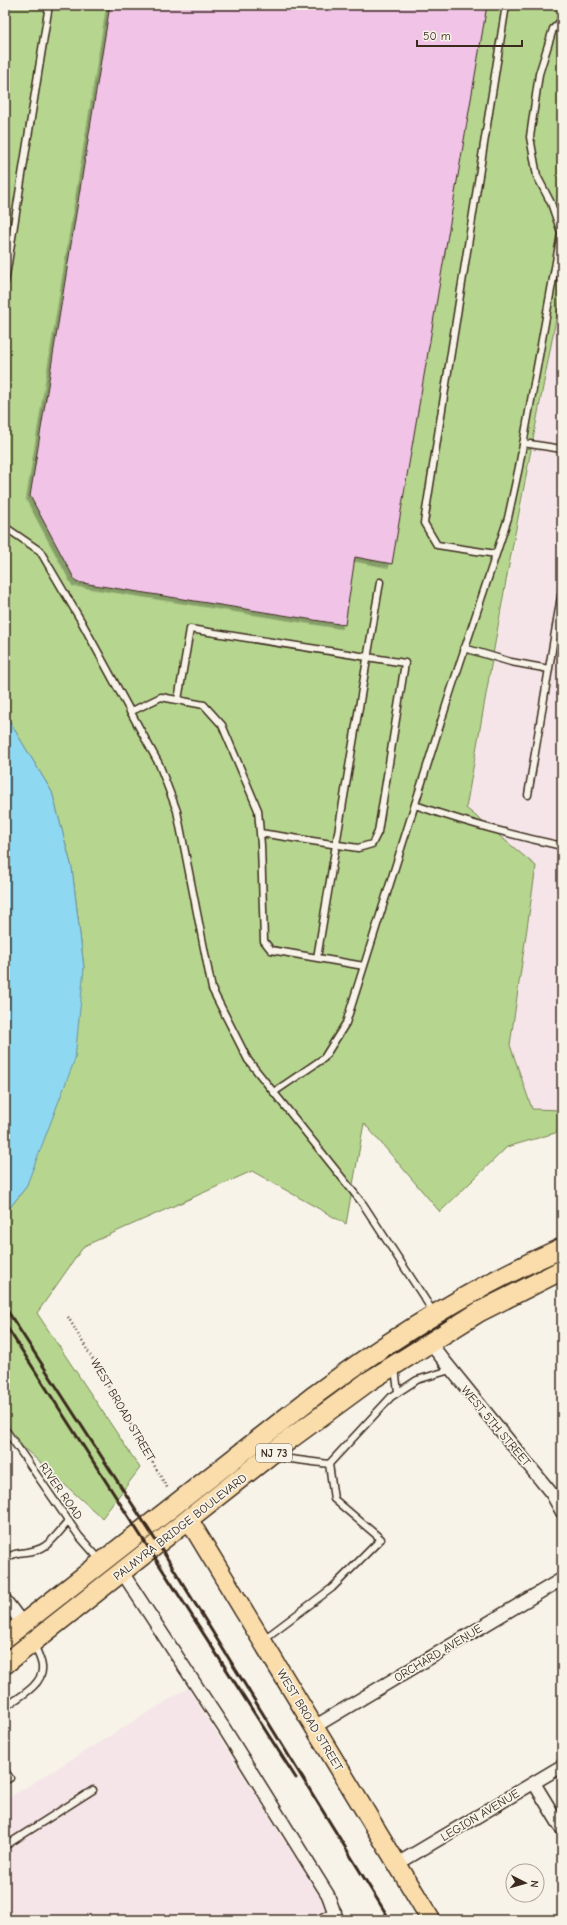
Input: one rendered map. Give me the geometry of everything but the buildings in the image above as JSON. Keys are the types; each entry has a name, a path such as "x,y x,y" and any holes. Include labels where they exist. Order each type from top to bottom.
{"highway":[{"name":"PALMYRA BRIDGE BOULEVARD","path":"5,1638 332,1382 385,1345 434,1314 505,1274 562,1248"},
{"name":"PALMYRA BRIDGE BOULEVARD","path":"5,1664 342,1400 429,1342 497,1302 562,1270"}],"main road":[{"name":"WEST BROAD STREET","path":"189,1520 431,1920"}],"street":[{"name":"WEST 5TH STREET","path":"429,1342 450,1370 552,1494 562,1512"},
{"path":"122,1572 328,1894 336,1917 323,1920"},
{"name":"ORCHARD AVENUE","path":"314,1727 562,1579"},
{"path":"5,1600 23,1624"},
{"name":"LEGION AVENUE","path":"397,1864 562,1766"},
{"path":"534,1783 562,1829"}],"lane":[{"path":"5,282 49,5"},
{"path":"496,554 437,545 424,523 506,5"},
{"path":"274,1092 324,1058 346,1023 464,648 508,518 562,234 551,203 537,176 530,137 539,74 553,29 562,20"},
{"path":"523,442 562,449"},
{"path":"5,527 40,551 80,619 159,764 177,811 212,989 248,1060 363,1204 434,1314"},
{"path":"317,958 380,582"},
{"path":"528,795 562,590"},
{"path":"178,700 190,629 405,663 378,832 372,844 358,848 260,833"},
{"path":"464,648 511,662 549,669"},
{"path":"130,712 161,697 204,705 222,725 258,810 264,941 272,950 364,966"},
{"path":"415,805 502,832 562,846"},
{"path":"394,1364 398,1392"},
{"path":"329,1464 379,1409 398,1392 417,1380 450,1370"},
{"name":"RIVER ROAD","path":"5,1429 79,1536 102,1563"},
{"path":"270,1456 329,1464"},
{"path":"262,1641 332,1588 381,1539 334,1499 329,1464"},
{"path":"5,1560 16,1552 30,1552 45,1546 69,1521"},
{"path":"5,1707 34,1685 42,1675 42,1666 33,1642"},
{"path":"5,1771 10,1778 5,1781"},
{"path":"5,1846 93,1790"}],"path":[{"name":"WEST BROAD STREET","path":"68,1317 177,1504"}],"shaded area":[{"path":"562,296 562,1110 532,1110 510,1045 536,866 466,808 560,298"},
{"path":"188,1688 335,1920 5,1920 5,1800"}],"green space":[{"path":"5,5 562,5 562,296 560,298 506,581 466,808 536,866 510,1045 532,1109 562,1110 562,1131 507,1147 440,1212 364,1123 346,1224 252,1171 84,1246 37,1313 140,1468 102,1518 5,1431 5,1214 26,1187 84,968 72,868 52,792 5,714"}],"water":[{"path":"5,714 52,792 72,868 84,968 75,1059 26,1187 5,1214"}],"railway":[{"path":"5,1307 167,1558 390,1920"},
{"path":"5,1324 296,1778"}]}
